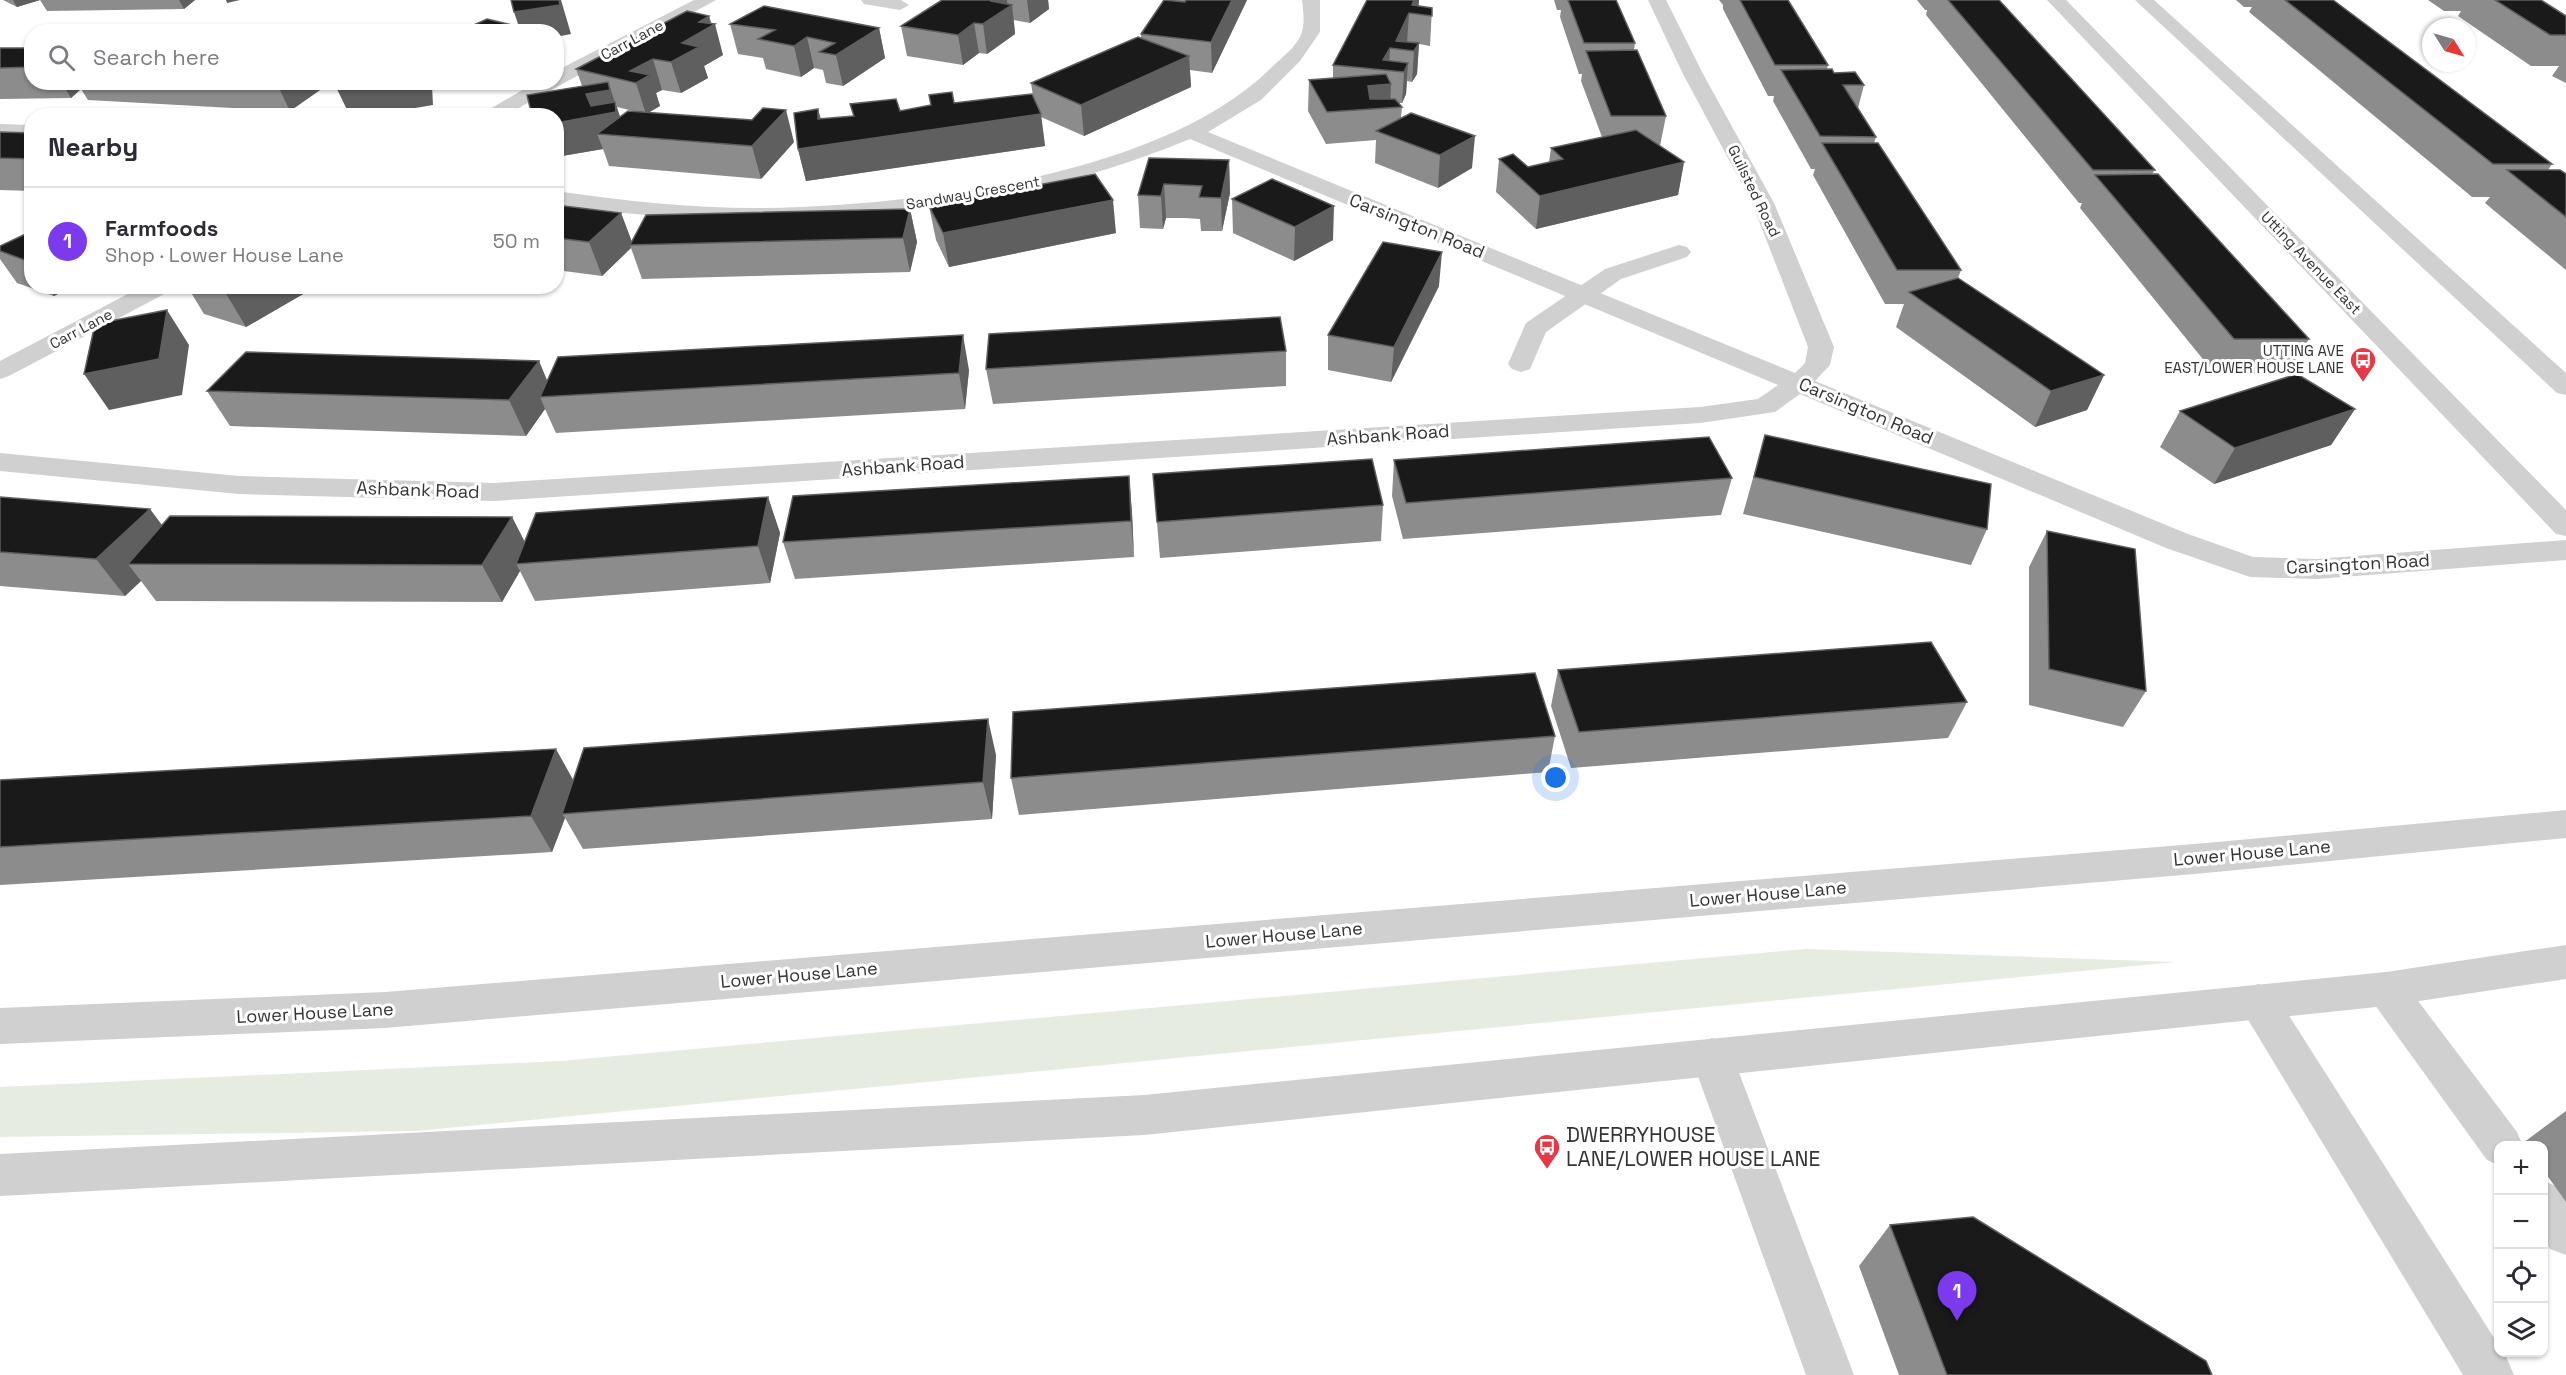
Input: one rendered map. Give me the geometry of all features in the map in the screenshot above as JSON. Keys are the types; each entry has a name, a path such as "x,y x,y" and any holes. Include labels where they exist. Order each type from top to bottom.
{"street":[{"name":"Carr Lane","path":"564,75 707,0"},
{"path":"870,0 900,5"},
{"name":"Sandway Crescent","path":"564,199 695,212 797,214 880,209 957,198 1088,170 1191,132 1245,103 1281,73 1311,32 1311,0"},
{"name":"Guilsted Road","path":"1658,0 1692,72 1763,203 1821,347 1817,365 1799,383"},
{"name":"Utting Avenue East","path":"2056,0 2566,527"},
{"path":"2144,0 2327,165 2566,387"},
{"path":"503,108 536,90"},
{"path":"0,130 24,131"},
{"name":"Carsington Road","path":"1191,132 2177,541 2250,567 2316,569 2566,550"},
{"path":"1521,364 1535,328 1613,274 1678,252"},
{"name":"Carr Lane","path":"0,371 147,294"},
{"name":"Ashbank Road","path":"0,462 239,485 495,492 1700,415 1766,406 1799,383"},
{"path":"2549,825 2566,808"},
{"name":"Lower House Lane","path":"0,1026 385,1010 2194,859 2549,825"},
{"path":"0,1175 1144,1115 2386,988 2566,962"},
{"path":"2386,988 2498,1141"},
{"path":"2258,1001 2490,1375"},
{"path":"1712,1057 1830,1375"},
{"path":"2548,1208 2566,1233"}],"shaded area":[{"path":"1806,949 2176,962 416,1131 0,1137 0,1087 560,1061"}],"building":[{"path":"511,0 559,0 560,5 514,12"},
{"path":"942,0 992,0 1012,5 983,24 974,23 958,35 901,26"},
{"path":"1164,0 1185,2 1186,0 1232,0 1211,42 1141,34"},
{"path":"1367,0 1414,0 1412,5 1432,8 1432,16 1409,13 1396,41 1419,43 1414,51 1390,48 1383,60 1408,63 1404,72 1333,65"},
{"path":"1568,0 1616,0 1635,43 1584,43"},
{"path":"1740,0 1788,0 1828,65 1775,65"},
{"path":"1948,0 1999,0 2155,170 2093,170"},
{"path":"2285,0 2333,0 2422,67 2422,72 2429,72 2552,164 2493,164"},
{"path":"2495,0 2541,0 2566,16 2566,35 2550,35"},
{"path":"764,6 879,28 836,55 819,52 835,43 807,37 794,46 758,39 775,30 730,24"},
{"path":"687,11 709,16 699,22 715,24 682,43 699,47 671,62 653,59 630,71 650,75 636,83 576,69"},
{"path":"487,19 508,24 476,24"},
{"path":"1138,37 1189,56 1081,105 1031,83"},
{"path":"0,48 24,48 24,67 0,68"},
{"path":"1637,50 1666,116 1611,116 1586,51"},
{"path":"1832,69 1834,73 1855,72 1864,85 1843,85 1876,137 1820,136 1781,70"},
{"path":"1386,74 1391,84 1368,86 1370,99 1395,99 1402,107 1327,112 1309,80"},
{"path":"608,82 610,90 586,94 591,106 615,102 616,112 564,122 564,108 530,108 527,95"},
{"path":"952,92 954,103 1032,94 1041,114 798,149 794,113 818,109 818,119 854,116 850,104 896,99 900,111 931,105 929,95"},
{"path":"763,108 786,110 752,146 597,134 628,111 752,120"},
{"path":"1411,113 1475,136 1440,155 1376,131"},
{"path":"1636,130 1684,162 1540,196 1499,159 1513,154 1528,167 1563,159 1551,148"},
{"path":"0,132 24,133 24,159 0,158"},
{"path":"1822,143 1878,143 1961,270 1897,270"},
{"path":"1149,158 1229,160 1221,198 1199,197 1202,186 1164,184 1161,196 1138,195"},
{"path":"2507,170 2560,170 2566,174 2566,217"},
{"path":"1095,174 1113,200 943,233 929,206"},
{"path":"2158,174 2309,339 2234,339 2095,175"},
{"path":"1272,179 1334,206 1295,227 1232,199"},
{"path":"564,206 621,213 589,242 564,239"},
{"path":"910,209 903,238 630,245 646,215"},
{"path":"24,235 24,260 0,251 0,246"},
{"path":"1383,242 1442,252 1394,347 1328,335"},
{"path":"1958,278 2104,375 2051,391 1909,292"},
{"path":"167,310 159,359 84,374 95,324"},
{"path":"1280,317 1286,351 986,369 989,334"},
{"path":"963,335 959,373 540,397 558,357"},
{"path":"246,352 539,361 509,400 207,391"},
{"path":"2297,374 2355,409 2235,448 2180,411"},
{"path":"1765,435 1991,484 1987,529 1754,477"},
{"path":"1709,437 1732,478 1406,503 1394,460"},
{"path":"1372,459 1383,505 1157,522 1153,474"},
{"path":"1129,476 1131,521 783,542 793,496"},
{"path":"0,497 150,509 96,559 0,552"},
{"path":"768,497 758,546 516,564 536,513"},
{"path":"170,516 512,517 482,565 128,564"},
{"path":"2047,531 2135,549 2146,691 2049,669"},
{"path":"1931,642 1967,702 1579,732 1558,670"},
{"path":"1535,673 1555,736 1011,778 1013,712"},
{"path":"988,719 983,782 562,814 584,748"},
{"path":"556,749 531,816 0,847 0,780"},
{"path":"1973,1217 2206,1361 2212,1375 1947,1375 1890,1225"}],"place":[{"name":"UTTING AVE EAST/LOWER HOUSE LANE","path":"2363,383"},
{"name":"DWERRYHOUSE LANE/LOWER HOUSE LANE","path":"1547,1170"},
{"name":"Farmfoods","path":"1957,1321"}]}
